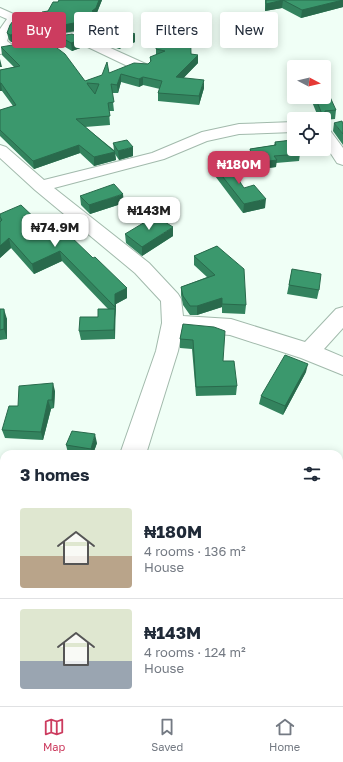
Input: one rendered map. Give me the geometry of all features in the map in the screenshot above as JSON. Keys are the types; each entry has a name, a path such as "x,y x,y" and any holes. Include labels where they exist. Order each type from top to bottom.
{"street":[{"path":"0,11 14,18 4,32 1,41 3,49 60,40 75,36 80,40 143,68"},
{"path":"41,186 158,156 202,137 239,129 287,127"},
{"path":"331,134 343,160"},
{"path":"0,150 41,186 142,268 171,299 173,323 167,351 134,450"},
{"path":"309,352 343,314"},
{"path":"173,323 231,327 309,352 343,366"}],"building":[{"path":"59,0 99,0 96,8 92,11 94,12 74,12 74,23 66,24 66,12 42,12 48,11 53,2 58,2"},
{"path":"266,0 283,0 266,4"},
{"path":"283,0 343,0 302,10"},
{"path":"12,22 12,35 10,35 7,33"},
{"path":"66,35 74,35 74,42 71,43 66,40"},
{"path":"12,45 12,48 57,48 65,54 85,81 102,75 107,62 109,73 134,63 148,64 151,61 150,57 165,51 156,49 191,48 191,54 198,55 176,77 204,80 199,96 158,93 162,81 143,77 139,79 121,74 117,85 111,84 114,102 108,103 110,116 76,119 115,152 94,157 79,145 33,161 0,130 0,110 16,105 0,83 0,70 20,66 1,47","holes":["87,83 99,84 95,94 88,85"]},
{"path":"331,99 336,110 321,112 318,104 331,104"},
{"path":"342,121 343,125 343,134 334,123"},
{"path":"127,140 133,147 118,151 113,143"},
{"path":"287,141 287,155 274,156 277,160 261,162 258,158 252,158 250,149 276,145 275,142"},
{"path":"226,161 244,188 254,185 266,199 244,204 212,163"},
{"path":"114,184 123,194 89,205 80,196"},
{"path":"21,205 41,224 51,220 64,235 67,233 93,258 95,257 127,288 115,294 115,307 60,251 32,264 9,238 0,246 0,222 2,220 0,214"},
{"path":"155,216 173,227 142,247 125,234"},
{"path":"217,246 244,269 246,305 222,304 222,298 197,306 190,306 183,296 181,287 215,275 194,256"},
{"path":"292,269 321,274 319,290 289,285"},
{"path":"0,309 4,309 4,329 0,330"},
{"path":"98,309 115,309 114,330 79,331 80,317 98,317"},
{"path":"183,324 214,327 225,331 223,361 234,361 237,386 196,387 193,340 180,339"},
{"path":"285,355 308,364 285,406 261,396"},
{"path":"53,383 52,400 48,400 41,432 2,430 9,406 18,406 19,386"},
{"path":"72,431 95,434 91,449 66,445"}]}
